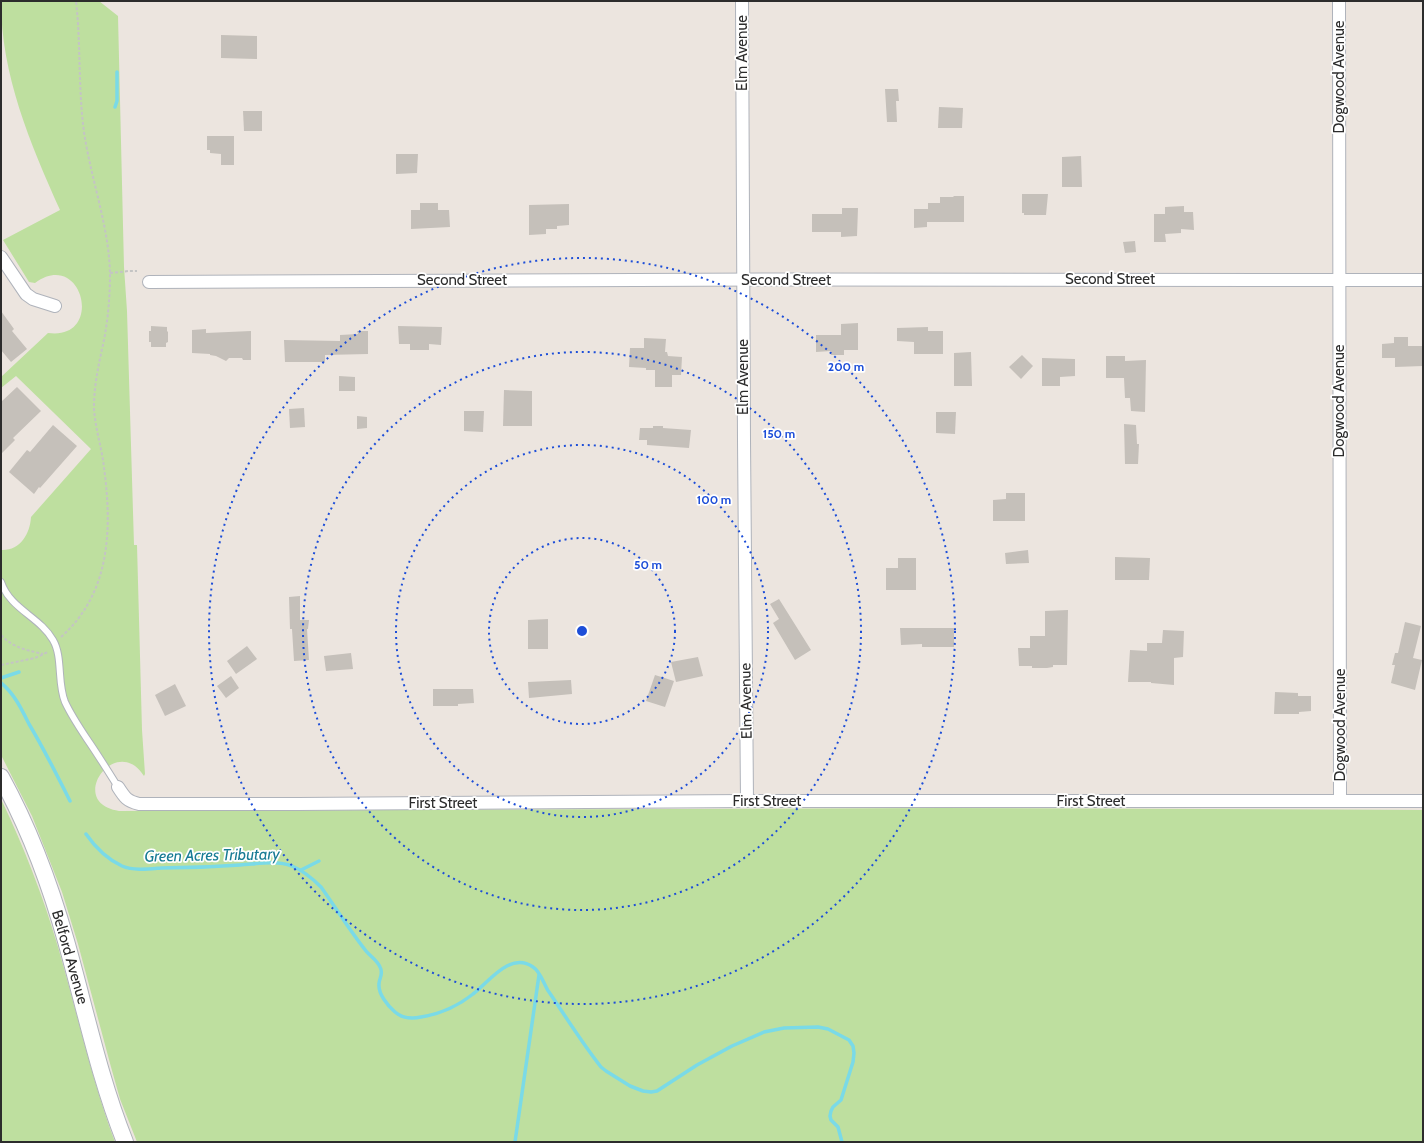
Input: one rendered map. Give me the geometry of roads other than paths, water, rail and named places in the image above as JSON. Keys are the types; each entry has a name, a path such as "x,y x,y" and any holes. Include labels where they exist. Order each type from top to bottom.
{"main road":[{"name":"Belford Avenue","path":"1,777 29,835 52,896 108,1094 125,1142"}],"street":[{"name":"Elm Avenue","path":"742,1 747,801"},
{"name":"Dogwood Avenue","path":"1339,1 1340,801"},
{"path":"1,257 26,294 33,299 55,306"},
{"name":"Second Street","path":"149,282 399,280 1423,280"},
{"name":"First Street","path":"118,787 126,799 139,804 747,801 1423,801"}],"lane":[{"path":"1,582 5,591 16,605 43,627 56,644 61,686 65,702 74,719 118,787"}],"waterway":[{"path":"115,107 117,101 117,72"},
{"path":"1,678 19,672"},
{"name":"Green Acres Tributary","path":"1,683 14,697 70,801"},
{"name":"Green Acres Tributary","path":"86,834 93,844 106,856 122,866 131,869 280,863 300,870 321,887 360,943 377,962 382,972 379,982 379,988 382,996 392,1009 398,1014 407,1018 428,1016 455,1006 473,994 500,970 508,965 524,963 533,967 536,969 549,992 601,1067 630,1086 643,1091 657,1091 697,1065 732,1046 764,1032 784,1028 818,1027 828,1029 849,1040 853,1046 854,1053 853,1062 841,1100 833,1107 830,1116 831,1120 838,1127 842,1142"},
{"path":"301,870 319,861"},
{"path":"515,1142 539,975"}]}
